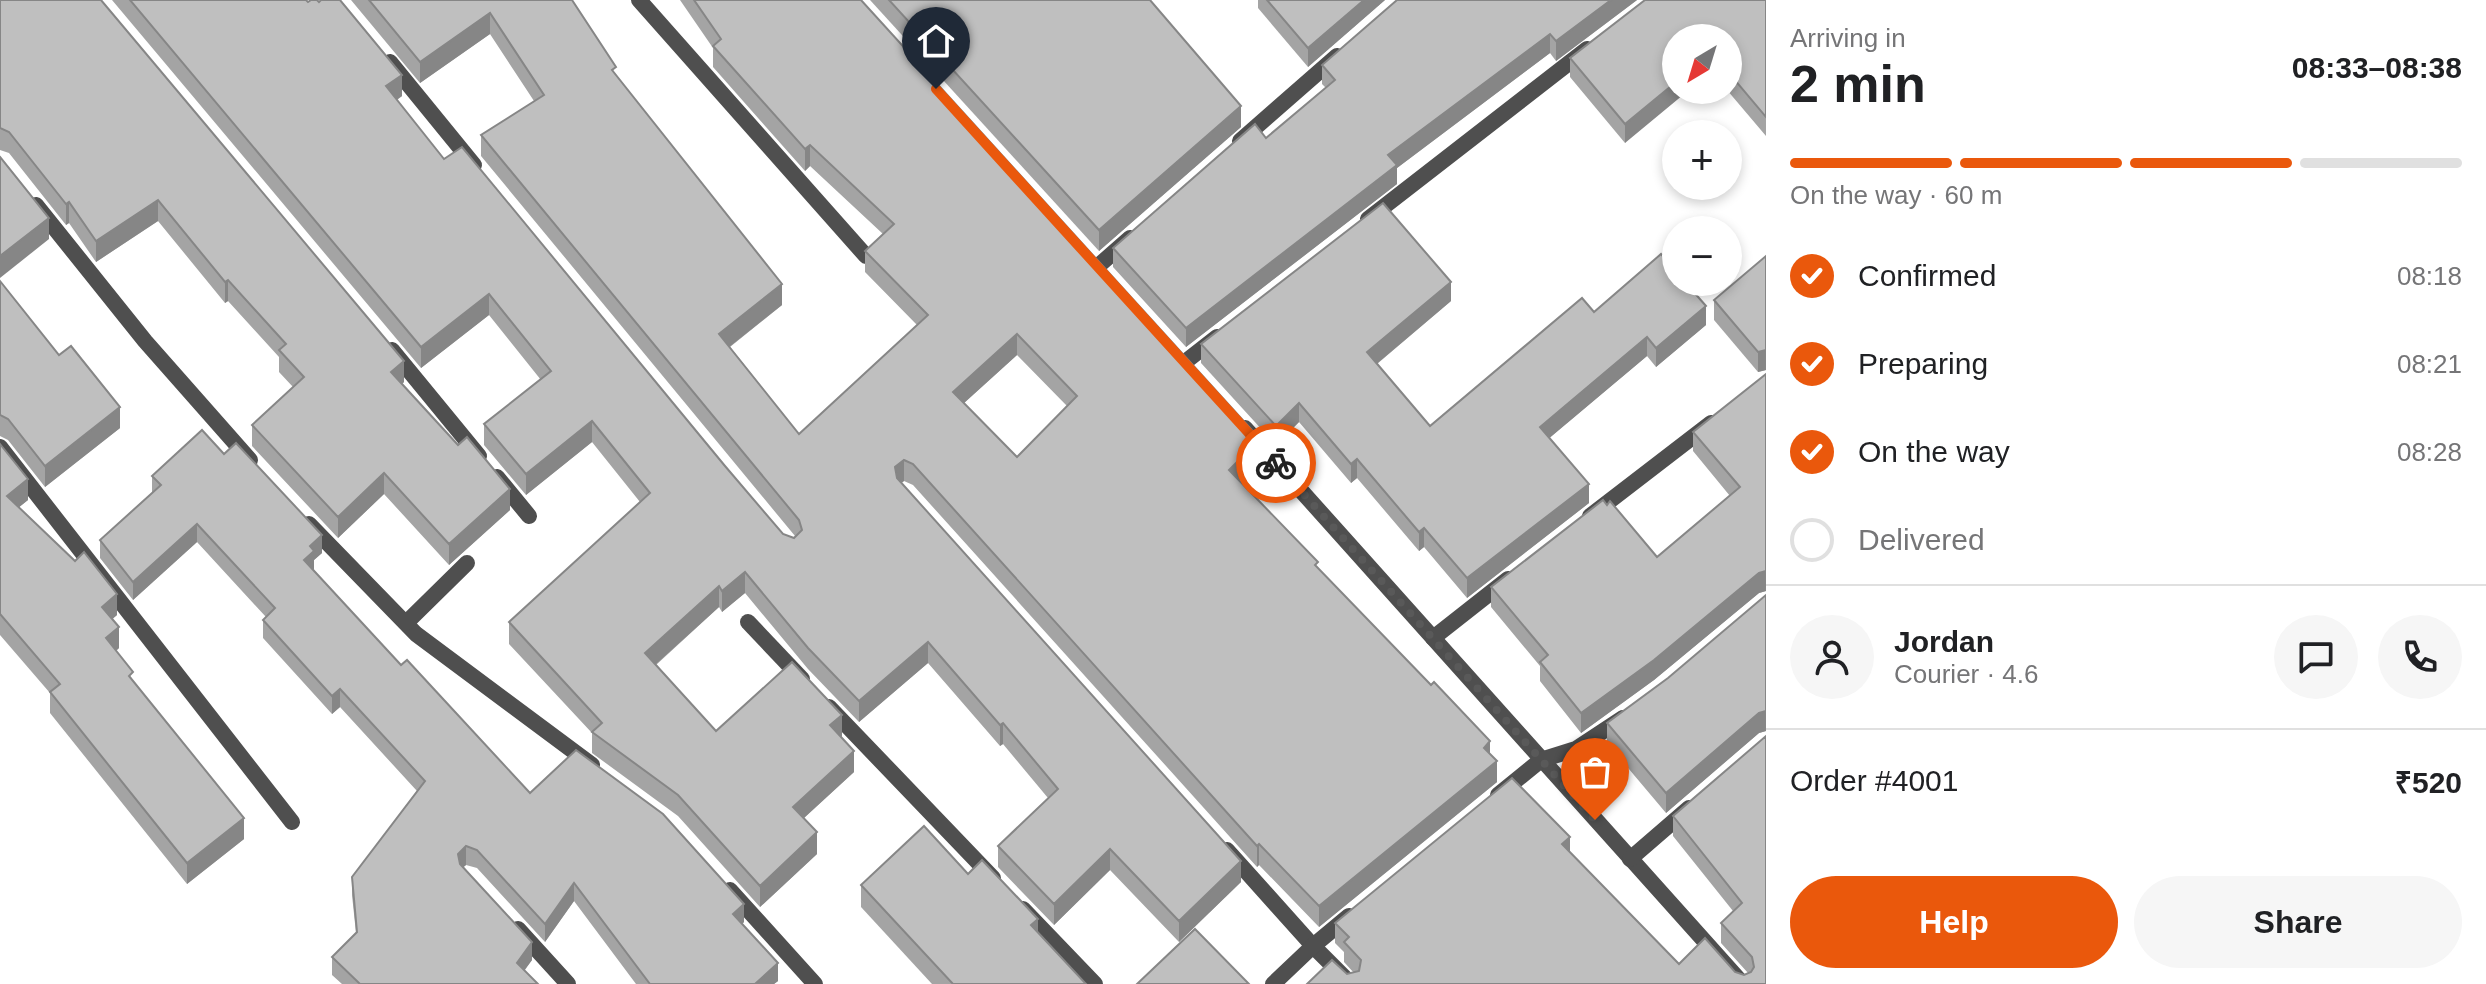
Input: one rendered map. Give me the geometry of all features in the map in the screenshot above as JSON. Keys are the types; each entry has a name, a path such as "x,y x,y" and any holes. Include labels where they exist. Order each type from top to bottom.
{"street":[{"path":"639,0 866,256"},
{"path":"1226,154 1355,41"},
{"path":"1359,227 1595,42"},
{"path":"377,48 488,182"},
{"path":"29,196 145,341 265,477"},
{"path":"1096,267 1144,226"},
{"path":"1185,363 1235,324"},
{"path":"381,336 529,516"},
{"path":"1581,523 1729,409"},
{"path":"1236,419 1743,984"},
{"path":"0,447 292,822"},
{"path":"296,511 406,623 514,709 611,779"},
{"path":"406,623 467,563"},
{"path":"1433,638 1520,571"},
{"path":"748,622 1095,984"},
{"path":"1481,809 1541,760 1576,749 1636,708"},
{"path":"1630,859 1698,800"},
{"path":"1219,841 1351,984"},
{"path":"722,881 815,984"},
{"path":"1273,984 1361,907"},
{"path":"509,918 568,984"}],"building":[{"path":"0,0 101,0 404,361 391,372 458,445 467,437 510,489 449,544 384,473 338,517 252,425 304,377 279,350 286,344 228,280 225,282 158,200 96,241 69,202 66,204 9,132 0,128"},
{"path":"130,0 340,0 402,75 386,86 444,159 462,147 725,466 783,534 794,538 802,530 799,520 481,135 544,95 490,13 420,62 369,0 572,0 616,67 612,70 782,284 719,334 799,434 928,315 865,251 894,224 810,145 805,149 713,46 721,39 694,0 861,0 1260,439 1229,470 1318,562 1315,565 1490,741 1484,748 1497,761 1319,906 1259,844 1257,846 913,464 904,460 895,467 897,478 1241,861 1179,921 1110,849 1054,904 998,846 1058,789 1003,723 1000,725 928,642 859,701 808,648 745,572 722,591 719,586 645,653 716,731 792,662 842,715 830,725 854,751 793,807 817,832 760,886 678,795 592,732 602,723 509,622 650,493 592,421 526,474 484,424 551,371 489,294 421,347","holes":["1017,334 1077,396 1017,457 953,392"]},
{"path":"889,0 1150,0 1241,106 1099,230"},
{"path":"1267,0 1364,0 1308,48"},
{"path":"1397,0 1611,0 1556,41 1550,34 1388,155 1397,165 1186,328 1113,248 1255,124 1266,138 1335,80 1322,65"},
{"path":"1645,0 1766,0 1766,117 1742,89 1742,24 1662,24 1662,94 1625,124 1570,58"},
{"path":"0,157 49,218 0,256"},
{"path":"1383,203 1451,282 1367,352 1430,426 1582,298 1594,312 1661,254 1662,296 1697,296 1706,306 1656,348 1647,337 1540,427 1589,484 1467,578 1424,528 1419,532 1357,459 1351,464 1299,403 1276,426 1201,344"},
{"path":"1766,256 1766,350 1758,352 1714,300 1719,296 1742,296 1742,276"},
{"path":"0,281 59,355 71,346 120,407 45,466 8,419 0,415"},
{"path":"1766,374 1766,571 1759,573 1654,660 1581,713 1540,662 1548,655 1491,587 1603,500 1607,505 1610,501 1657,557 1740,487 1693,432"},
{"path":"202,430 224,454 236,443 322,535 310,546 314,551 304,560 401,665 407,660 530,793 576,750 663,814 744,904 733,914 778,963 755,984 650,984 574,883 545,924 477,850 466,846 458,854 460,864 532,942 517,963 538,984 360,984 332,957 357,932 352,877 425,781 340,689 332,696 263,620 275,608 197,524 133,582 100,540 161,485 152,476"},
{"path":"0,444 28,479 7,496 75,561 84,552 117,594 102,607 119,627 106,638 133,672 129,676 244,818 187,863 50,692 60,684 0,614"},
{"path":"1766,595 1766,711 1759,713 1666,793 1607,723 1668,678"},
{"path":"1766,736 1766,984 1307,984 1332,960 1347,974 1359,971 1361,960 1344,942 1349,937 1335,923 1512,778 1570,837 1562,844 1679,964 1705,938 1735,972 1744,975 1751,972 1754,967 1752,957 1721,923 1742,903 1673,816"},
{"path":"924,826 968,874 982,860 1038,919 1031,925 1086,984 953,984 861,885"},
{"path":"1195,929 1249,984 1137,984"}],"way so far":[{"path":"1276,463 1595,820"}],"route":[{"path":"936,89 1276,463"}]}
